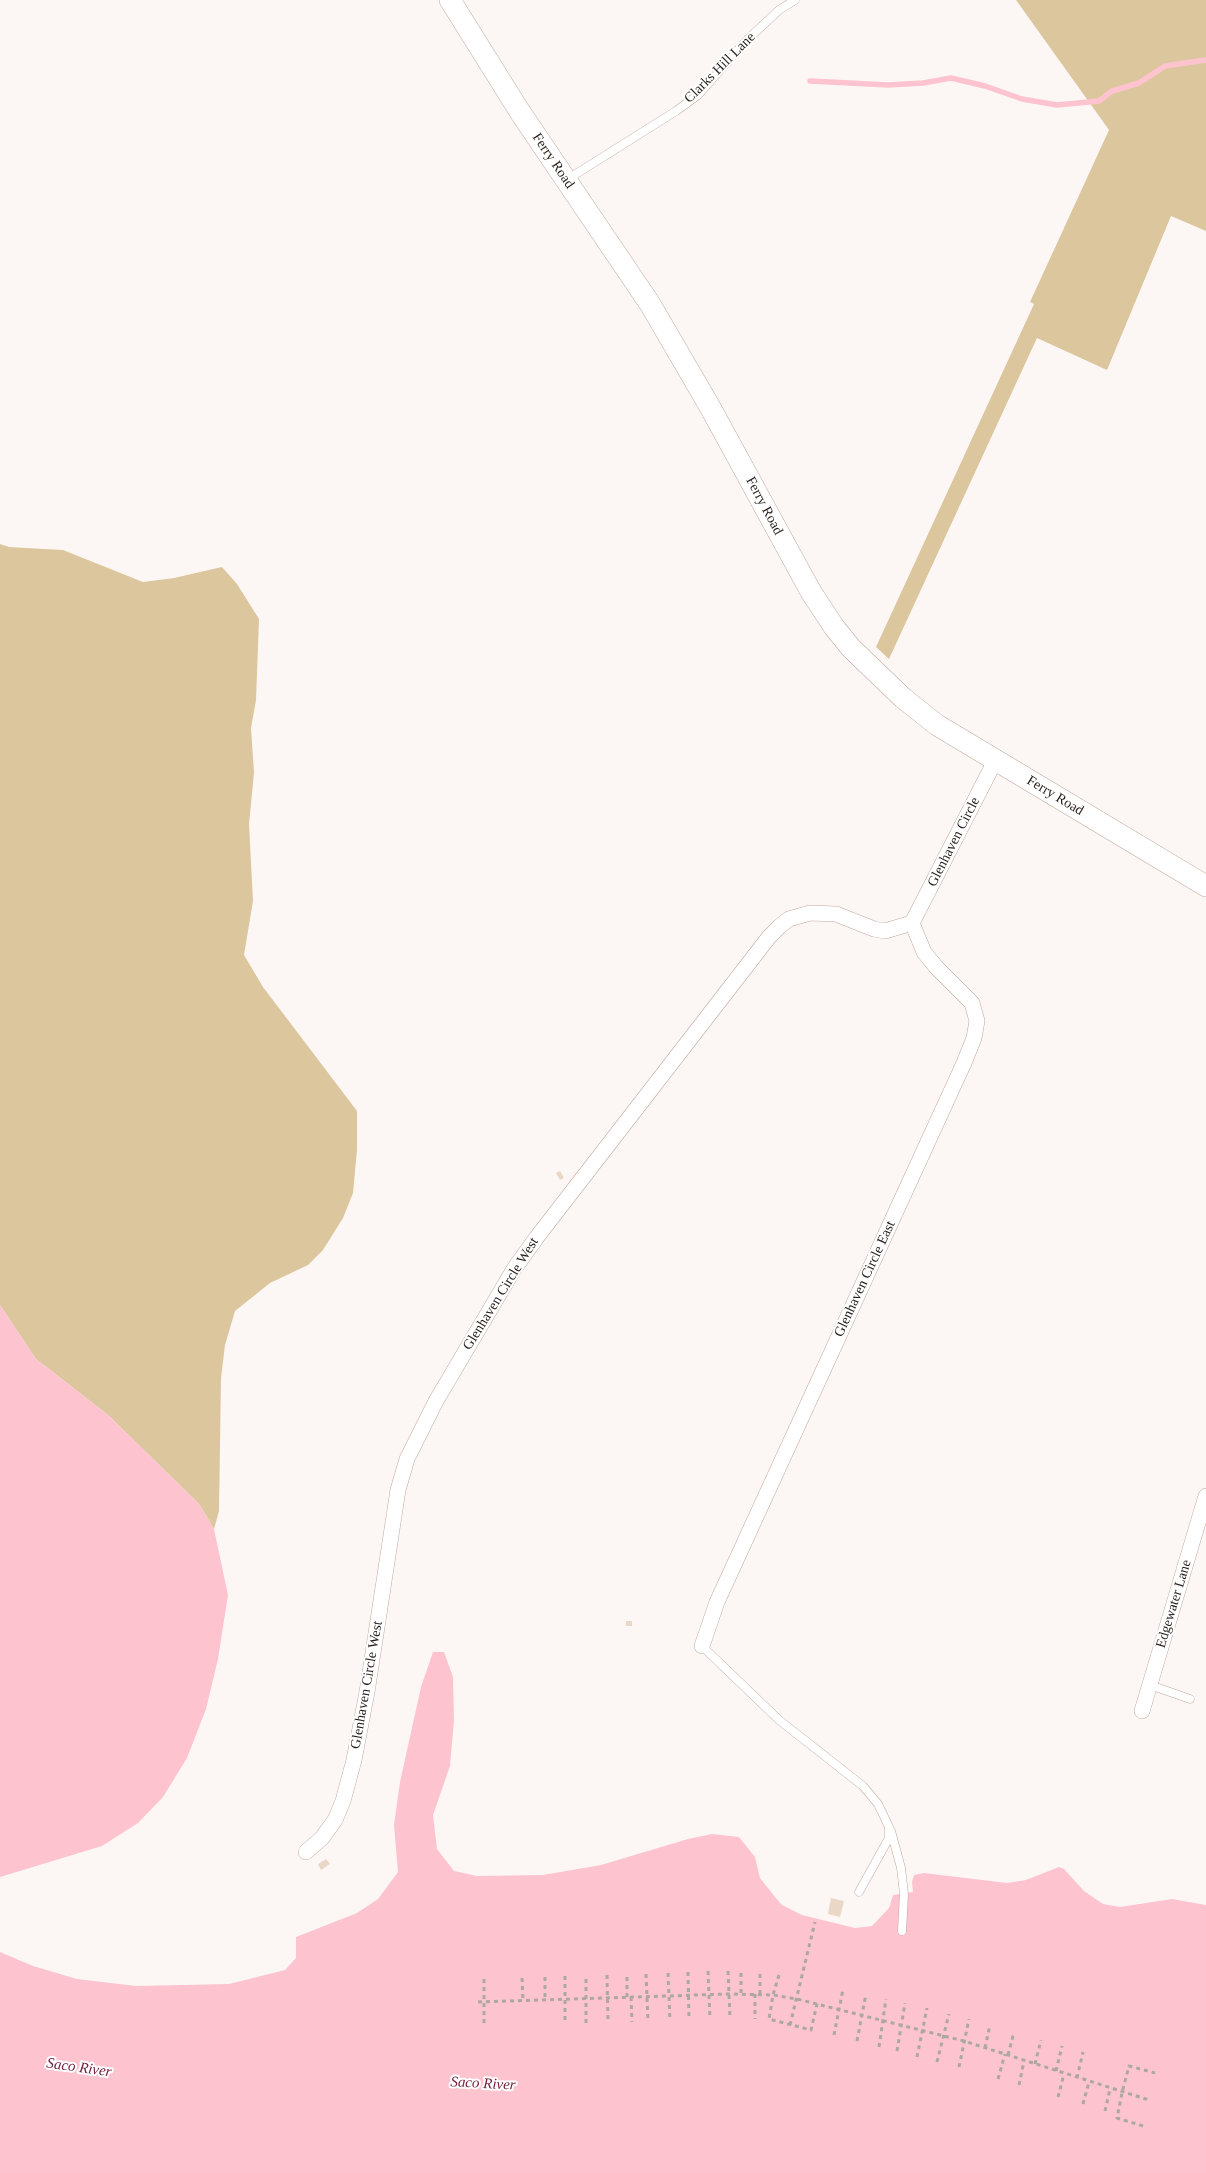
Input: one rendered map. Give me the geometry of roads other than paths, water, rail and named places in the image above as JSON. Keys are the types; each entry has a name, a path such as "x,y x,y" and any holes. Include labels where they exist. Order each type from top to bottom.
{"main road":[{"name":"Ferry Road","path":"450,0 486,59 650,304 710,407 811,592 834,627 851,648 903,698 937,725 1206,886"}],"street":[{"name":"Glenhaven Circle","path":"912,923 995,761"},
{"name":"Glenhaven Circle West","path":"306,1852 322,1838 335,1820 343,1801 354,1760 367,1692 398,1490 407,1459 436,1401 514,1269 769,937 780,926 794,917 810,912 836,914 874,929 885,931 912,923"},
{"name":"Glenhaven Circle East","path":"702,1646 717,1602 974,1038 976,1021 972,1003 936,967 924,952 912,923"},
{"name":"Edgewater Lane","path":"1142,1712 1206,1496"}],"lane":[{"name":"Clarks Hill Lane","path":"566,180 676,111 698,95 746,41 780,10 795,0"},
{"path":"702,1646 779,1720 863,1786 878,1804 889,1827 901,1868 904,1894 902,1931"},
{"path":"1150,1685 1190,1699"},
{"path":"859,1892 875,1859 889,1838 889,1827"}],"water":[{"path":"0,1305 36,1359 108,1415 199,1504 214,1529 228,1595 218,1659 206,1709 187,1758 163,1797 138,1823 102,1846 0,1877"},
{"name":"Saco River","path":"433,1652 444,1652 453,1677 454,1720 450,1766 433,1815 437,1849 454,1871 477,1876 543,1875 601,1865 688,1839 712,1834 739,1837 755,1857 760,1878 782,1905 802,1915 855,1928 872,1926 889,1908 893,1895 913,1892 912,1882 914,1875 924,1873 1007,1883 1026,1880 1059,1867 1064,1869 1084,1891 1103,1904 1120,1907 1172,1899 1206,1905 1206,2173 0,2173 0,1952 33,1966 77,1979 136,1986 229,1984 285,1970 296,1958 296,1937 357,1913 378,1899 398,1872 394,1825 400,1782 421,1687"}],"waterway":[{"path":"810,81 888,85 923,83 951,78 985,86 1022,99 1057,105 1099,101 1112,91 1139,83 1165,66 1206,60"}]}
